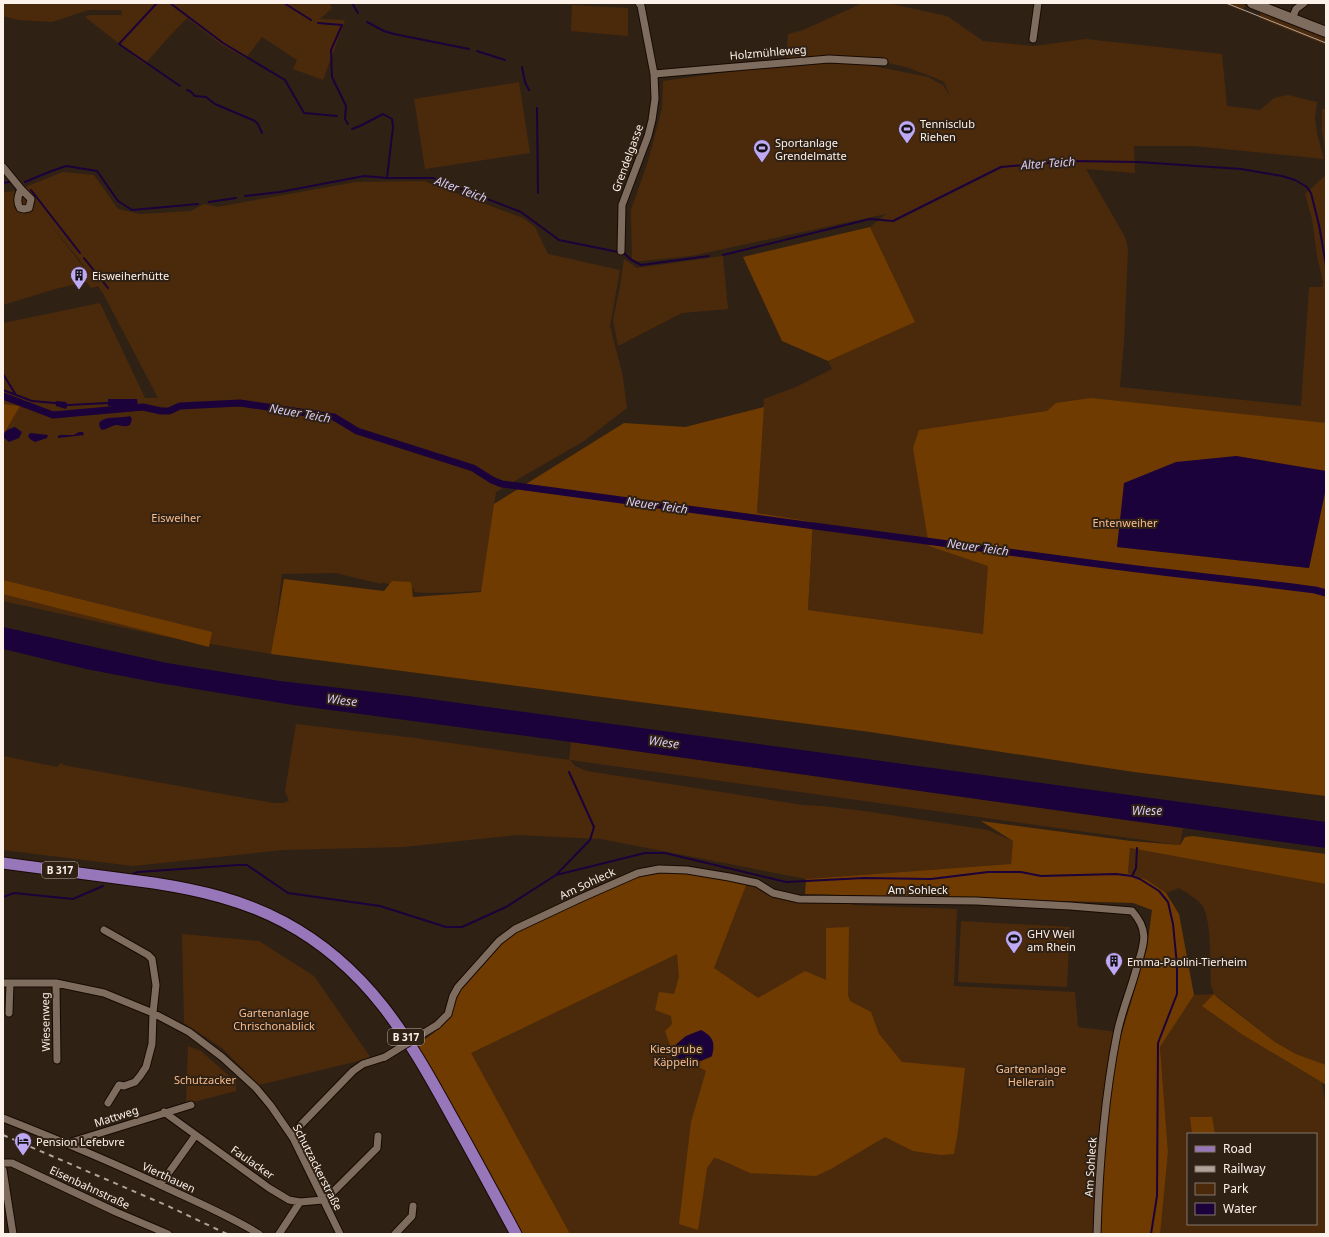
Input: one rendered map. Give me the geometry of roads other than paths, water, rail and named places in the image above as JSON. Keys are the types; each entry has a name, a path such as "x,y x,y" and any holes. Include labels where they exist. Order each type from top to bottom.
{"main road":[{"path":"1253,3 1326,32"},
{"name":"B 317","path":"3,863 123,878 220,896 283,921 315,941 344,963 362,980 393,1018 420,1060 516,1234"}],"street":[{"name":"Grendelgasse","path":"621,251 622,205 648,136 655,99 654,74 643,13 639,3"},
{"path":"1033,39 1038,3"},
{"path":"1292,19 1296,9 1304,3"},
{"name":"Holzmühleweg","path":"654,74 829,59 884,62"},
{"path":"3,167 21,189"},
{"name":"Am Sohleck","path":"291,1134 353,1071 363,1064 385,1057 438,1025 448,1014 458,987 498,941 515,929 638,872 660,869 687,870 757,883 773,893 799,899 976,901 1132,911 1139,918 1142,925 1144,938 1132,986 1117,1032 1105,1113 1098,1195 1097,1234"},
{"path":"104,930 148,955 152,959 156,985 152,1013 152,1044 146,1067 135,1082 124,1086 119,1085 108,1103"},
{"path":"6,982 9,1013"},
{"name":"Schutzackerstraße","path":"6,982 56,983 104,994 152,1013 189,1032 222,1057 256,1088 271,1106 291,1134 340,1234"},
{"name":"Wiesenweg","path":"56,983 57,1060"},
{"name":"Mattweg","path":"68,1143 164,1112 191,1105"},
{"name":"Faulacker","path":"164,1112 195,1136 269,1188 289,1200 300,1202 323,1200"},
{"path":"3,1118 68,1143"},
{"path":"160,1185 195,1136"},
{"path":"323,1200 331,1194 377,1148 378,1136"},
{"name":"Vierthauen","path":"68,1143 243,1224 258,1234"},
{"name":"Eisenbahnstraße","path":"3,1163 12,1163 116,1212 168,1234"},
{"path":"3,1170 13,1234"},
{"path":"279,1234 300,1202"},
{"path":"395,1234 412,1216 413,1206"}],"water":[{"path":"108,399 137,399 138,406 108,406"},
{"path":"56,401 66,402 68,405 66,409 56,406"},
{"path":"130,416 132,419 130,425 128,426 116,425 102,430 100,428 99,423 105,419"},
{"path":"15,427 22,432 19,438 9,442 3,437 4,433"},
{"path":"79,432 83,432 84,435 58,438 60,435 74,435"},
{"path":"30,433 48,435 47,438 35,442 28,436"},
{"name":"Entenweiher","path":"1236,456 1326,471 1326,488 1309,568 1117,547 1124,483 1176,462"},
{"name":"Wiese","path":"3,627 167,663 280,681 408,696 1326,822 1326,848 571,742 293,705 159,683 86,669 3,649"},
{"path":"701,1030 711,1038 713,1044 712,1056 689,1065 684,1065 674,1060 669,1054 670,1050 686,1036"}],"waterway":[{"path":"157,3 119,44 180,86"},
{"path":"170,3 223,43 285,80 304,113 337,116"},
{"path":"284,3 311,20"},
{"path":"352,3 358,13"},
{"path":"367,22 384,31 394,34 469,49"},
{"path":"318,23 342,25 331,50 332,77 346,106 345,119 348,124"},
{"path":"477,51 505,60"},
{"path":"522,67 525,82 529,90"},
{"path":"187,90 195,96 206,97 215,104 255,121 262,133"},
{"path":"537,108 538,193"},
{"path":"352,129 383,114 392,119 393,127 387,178"},
{"name":"Alter Teich","path":"723,255 870,219 893,221 1001,167 1071,161 1138,162 1241,169 1282,176 1295,180 1307,187 1311,193 1319,225 1326,265"},
{"name":"Alter Teich","path":"25,182 66,166 97,171 118,201 132,210 198,204"},
{"name":"Alter Teich","path":"245,196 280,192 364,176 387,178 433,178 521,212 559,240 618,252"},
{"name":"Alter Teich","path":"3,183 9,182"},
{"path":"31,190 80,253"},
{"name":"Alter Teich","path":"209,202 236,198"},
{"name":"Alter Teich","path":"624,253 630,259 641,265 709,256"},
{"path":"84,258 108,288"},
{"path":"3,374 16,395"},
{"path":"3,390 32,401 55,403"},
{"name":"Neuer Teich","path":"3,396 53,415 143,407 161,411 169,411 180,406 240,403 334,417 357,431 473,468 492,480 502,484 1118,567 1287,586 1326,593"},
{"path":"68,405 108,403"},
{"name":"Neuer Teich","path":"138,406 142,407"},
{"path":"133,874 138,872 247,865 288,893 380,906 446,927 462,927 506,907 556,875 590,840 594,827 569,772"},
{"path":"556,875 645,853 665,853 786,882 864,878 931,879 988,872 1021,872 1041,876 1116,874 1132,876 1136,868 1137,848"},
{"path":"1132,876 1140,879 1159,891 1168,902 1173,924 1177,965 1177,994 1158,1043 1157,1196 1151,1234"},
{"path":"3,897 14,893 73,899 103,886"}],"tram line":[{"path":"1226,3 1326,43"}],"railway":[{"path":"3,1135 168,1206 227,1234"}],"place":[{"name":"Tennisclub Riehen","path":"907,144"},
{"name":"Sportanlage Grendelmatte","path":"762,163"},
{"name":"Eisweiherhütte","path":"79,290"},
{"name":"GHV Weil am Rhein","path":"1014,954"},
{"name":"Emma-Paolini-Tierheim","path":"1114,976"},
{"name":"Pension Lefebvre","path":"23,1156"}],"park label":[{"name":"Eisweiher","path":"176,517"},
{"name":"Gartenanlage Chrischonablick","path":"274,1018"},
{"name":"Kiesgrube Käppelin","path":"676,1054"},
{"name":"Gartenanlage Hellerain","path":"1031,1074"},
{"name":"Schutzacker","path":"205,1079"}]}
